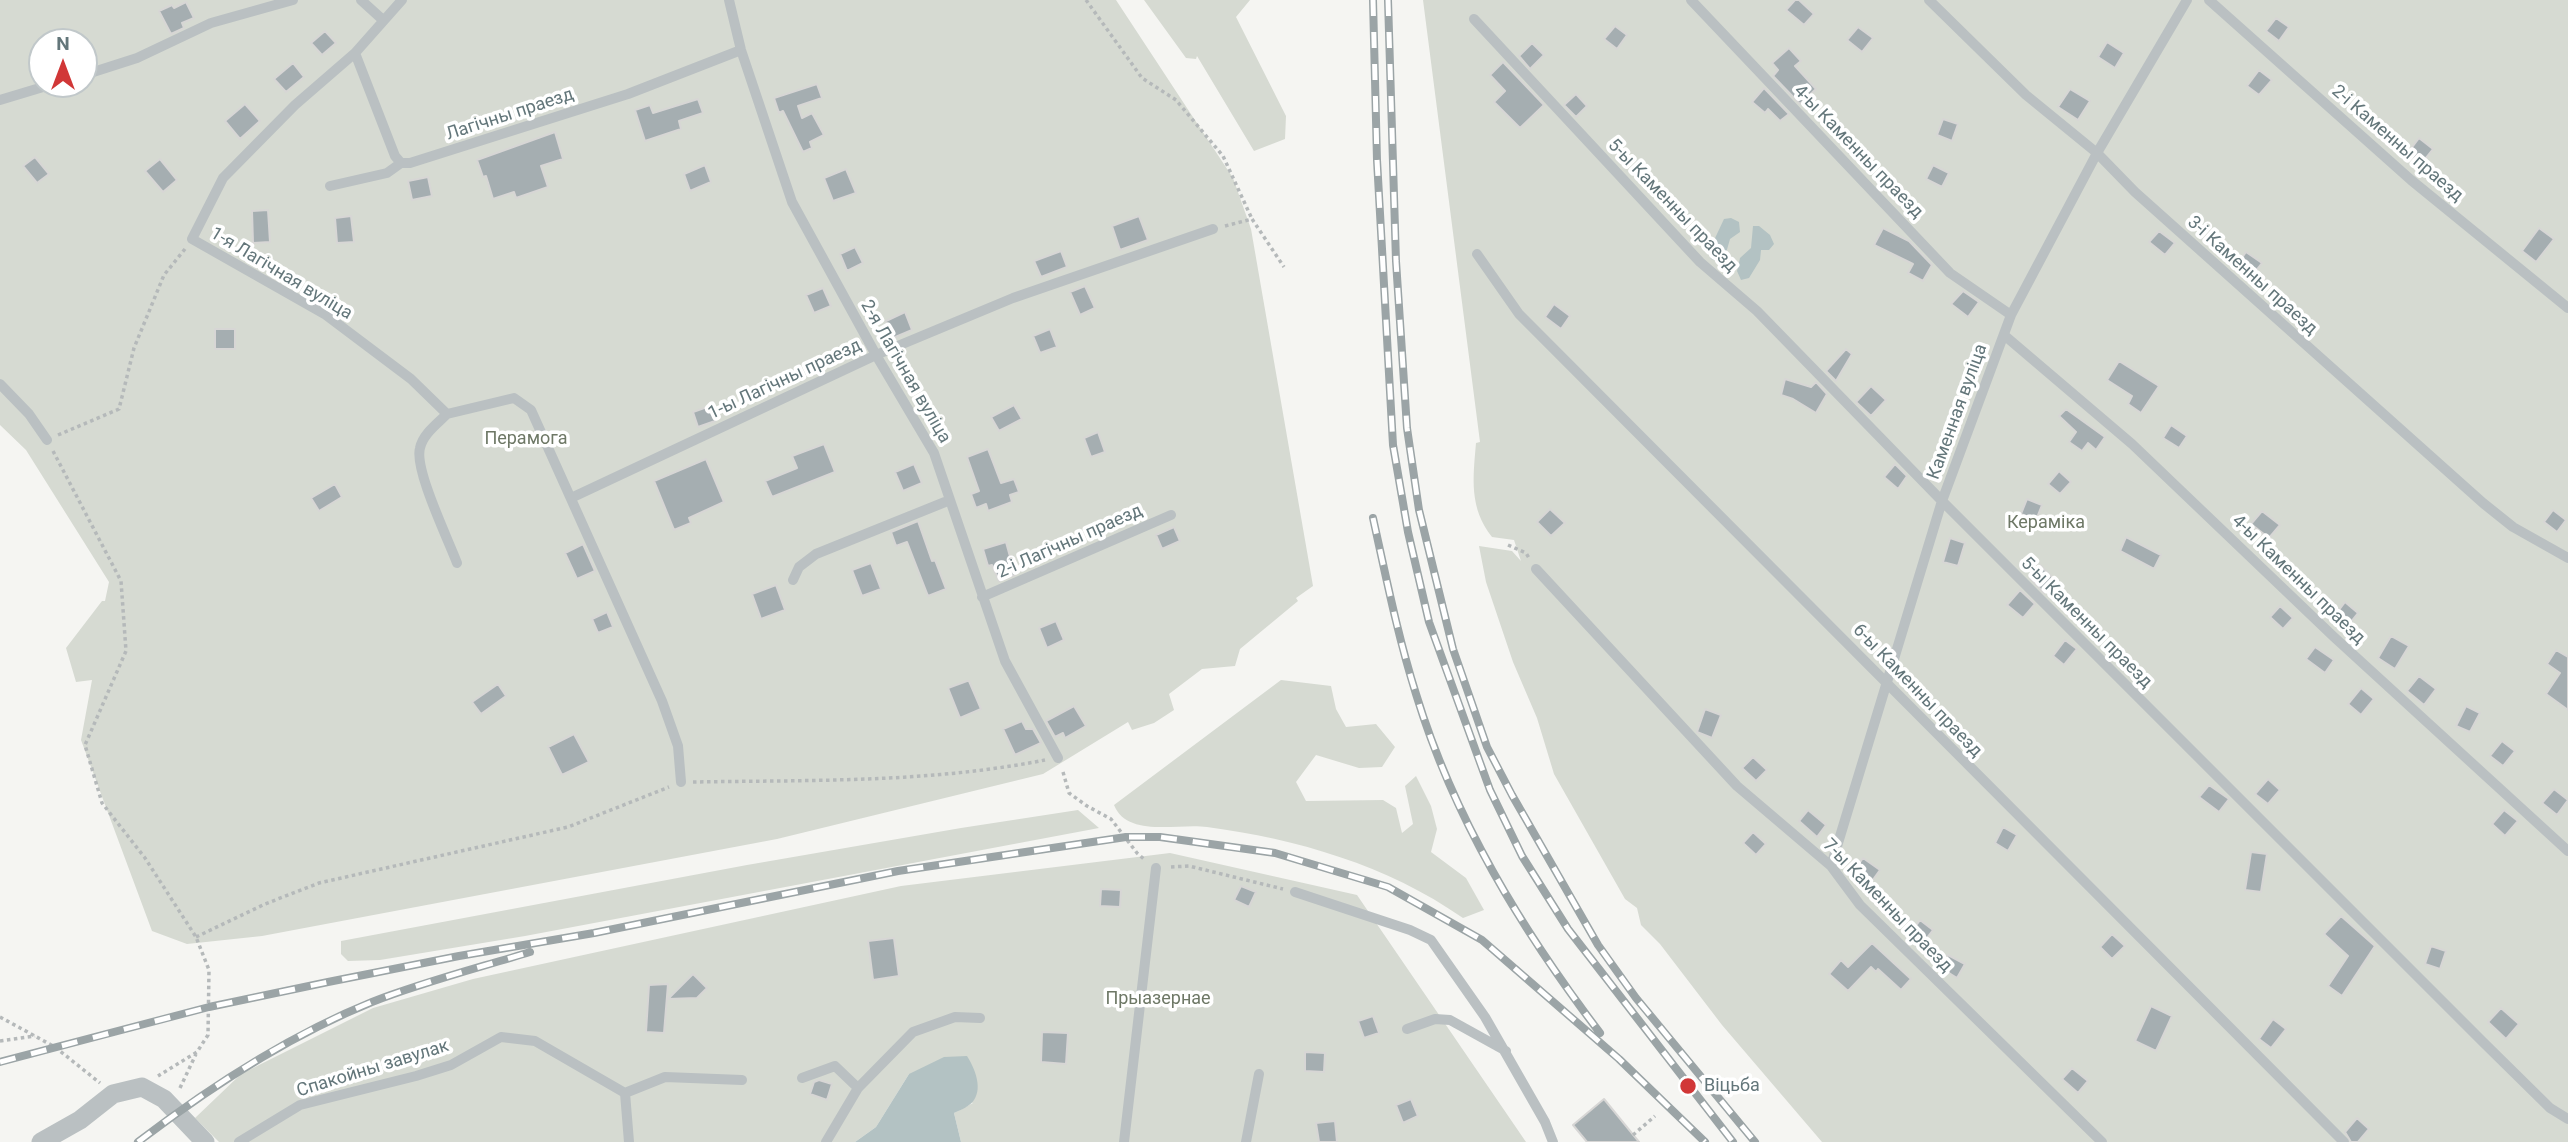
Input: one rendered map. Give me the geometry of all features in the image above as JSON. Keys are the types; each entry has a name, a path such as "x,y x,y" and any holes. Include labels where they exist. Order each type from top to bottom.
{"street":[{"path":"41,1142 80,1120 113,1094 142,1087 164,1099 205,1142"}],"lane":[{"path":"98,71 137,58 211,23 293,0"},
{"path":"361,0 383,20"},
{"name":"1-я Лагічная вуліца","path":"402,0 355,53 295,106 223,178 192,239 326,315 411,379 447,414"},
{"name":"2-я Лагічная вуліца","path":"729,0 741,50 792,202 876,355 934,453 1005,662 1058,758"},
{"name":"4-ы Каменны праезд","path":"1691,0 1950,273 2011,315"},
{"name":"3-і Каменны праезд","path":"1929,0 2026,94 2097,153 2145,201 2483,503 2513,527 2568,558"},
{"name":"Каменная вуліца","path":"1831,866 1942,501 2011,315 2097,153 2187,0"},
{"name":"2-і Каменны праезд","path":"2209,0 2411,180 2568,308"},
{"name":"5-ы Каменны праезд","path":"1474,19 1700,262 1756,311 1942,501 2550,1108 2568,1119"},
{"name":"Лагічны праезд","path":"330,186 387,173 401,163 410,163 628,93 741,50"},
{"path":"355,53 395,156 401,163"},
{"path":"0,100 28,92"},
{"name":"1-ы Лагічны праезд","path":"571,498 876,355 1013,298 1213,229"},
{"name":"6-ы Каменны праезд","path":"1477,254 1519,314 2344,1142"},
{"name":"4-ы Каменны праезд","path":"2004,335 2132,443 2334,637 2568,851"},
{"path":"0,384 29,414 47,440"},
{"path":"457,563 421,470 419,449 425,436 447,414 514,398 531,410 662,701 678,746 681,782"},
{"path":"793,580 799,567 816,554 950,500"},
{"name":"2-і Лагічны праезд","path":"982,597 1171,515"},
{"name":"7-ы Каменны праезд","path":"1536,569 1737,786 1831,866 1860,905 2102,1142"},
{"path":"1124,1142 1156,869"},
{"path":"1295,892 1410,930 1431,940 1458,976 1506,1052 1545,1122 1553,1142"},
{"path":"827,1142 858,1088 913,1032 955,1017 980,1018"},
{"path":"1407,1029 1435,1019 1450,1020 1506,1052"},
{"name":"Спакойны завулак","path":"239,1142 300,1105 451,1065 501,1037 535,1041 625,1093"},
{"path":"802,1078 835,1066 858,1088"},
{"path":"1246,1142 1259,1074"},
{"path":"629,1142 625,1093 665,1077 742,1080"}],"path":[{"path":"1086,0 1142,78 1176,100 1223,156 1252,219 1284,267"},
{"path":"1213,229 1252,219"},
{"path":"171,1106 208,1035 209,970 196,937 145,858 102,803 85,745 126,651 121,581 47,440 119,409 134,348 164,275 192,239"},
{"path":"1507,545 1526,553 1536,569"},
{"path":"196,937 265,904 319,883 568,827 681,782 897,778 1002,769 1058,758 1069,793 1111,819 1137,853 1156,869 1189,866 1295,892"},
{"path":"0,1017 55,1047 113,1094"},
{"path":"0,1041 37,1036"},
{"path":"142,1087 197,1052"},
{"path":"1633,1135 1655,1116"}],"green space":[{"name":"Перамога","path":"0,0 1116,0 1233,178 1251,229 1313,586 1240,649 1235,666 1202,669 1169,694 1174,710 1154,723 1132,730 1128,722 1043,774 777,839 262,936 187,944 152,931 81,740 92,680 76,682 66,648 102,601 105,601 109,582 26,450 0,425"},
{"path":"1144,0 1250,0 1236,17 1286,116 1285,139 1254,151 1197,56 1196,59 1186,58"},
{"name":"Кераміка","path":"1423,0 2568,0 2568,1142 1822,1142 1722,1025 1660,944 1641,925 1637,908 1625,899 1554,774 1537,718 1513,662 1486,582 1479,546 1512,551 1521,561 1514,540 1492,537 1476,504 1474,468 1476,443 1480,442"},
{"path":"1281,680 1331,686 1336,709 1346,727 1376,724 1395,747 1382,767 1359,768 1316,755 1296,782 1306,801 1383,800 1396,808 1402,833 1413,824 1405,786 1416,776 1431,806 1437,829 1431,852 1466,878 1484,910 1463,918 1404,883 1308,847 1207,827 1141,825 1130,822 1121,815 1114,805"},
{"path":"1078,810 1099,828 525,936 380,960 348,961 341,954 341,941 747,865"},
{"name":"Прыазернае","path":"1170,853 1357,895 1526,1142 961,1142 954,1113 973,1103 909,1074 876,1127 855,1142 219,1142 195,1118 241,1074 373,1008 473,979 901,886"}],"shaded area":[{"path":"1731,218 1739,222 1740,232 1730,239 1726,253 1719,262 1711,259 1709,251 1724,219"},
{"path":"1753,226 1759,226 1770,235 1774,244 1769,250 1761,250 1760,260 1749,278 1741,280 1737,271 1740,258 1751,248"},
{"path":"967,1056 975,1071 978,1089 972,1102 954,1113 961,1142 855,1142 876,1127 909,1074 944,1057"}],"building":[{"path":"1795,0 1799,0 1814,14 1804,25 1786,10"},
{"path":"186,2 194,18 182,23 184,28 171,34 159,11"},
{"path":"2276,18 2289,27 2279,41 2266,31"},
{"path":"1615,26 1627,35 1617,49 1604,39"},
{"path":"1858,27 1873,38 1862,52 1847,40"},
{"path":"325,31 336,43 322,55 311,43"},
{"path":"2107,42 2124,53 2115,68 2098,57"},
{"path":"1532,43 1544,55 1530,69 1519,56"},
{"path":"1789,48 1801,61 1795,66 1816,89 1800,104 1773,76 1778,70 1772,63"},
{"path":"1503,62 1544,105 1520,128 1494,102 1505,91 1490,75"},
{"path":"293,63 304,77 286,92 274,79"},
{"path":"2259,70 2272,80 2259,95 2247,86"},
{"path":"817,84 822,98 798,106 802,118 812,113 824,135 810,142 812,148 803,152 783,111 779,113 774,98"},
{"path":"1764,88 1789,114 1780,121 1768,109 1765,113 1752,102"},
{"path":"2070,89 2090,101 2078,120 2058,107"},
{"path":"1576,94 1587,106 1576,117 1564,105"},
{"path":"698,99 703,113 679,121 681,129 645,141 635,110 650,105 653,113"},
{"path":"245,104 260,121 240,139 225,121"},
{"path":"1943,119 1958,124 1952,141 1937,135"},
{"path":"555,132 563,159 541,166 548,187 516,198 514,192 493,199 486,176 483,177 477,160"},
{"path":"2419,138 2433,149 2421,164 2407,154"},
{"path":"35,157 49,174 37,183 23,166"},
{"path":"160,159 177,180 163,192 145,171"},
{"path":"705,165 711,182 690,191 684,174"},
{"path":"1933,165 1949,173 1942,187 1926,179"},
{"path":"846,169 856,193 833,201 824,178"},
{"path":"428,177 432,196 412,200 408,181"},
{"path":"268,210 270,242 253,243 252,211"},
{"path":"351,216 354,242 337,243 335,218"},
{"path":"1139,216 1148,240 1120,250 1112,226"},
{"path":"1883,228 1909,241 1932,265 1923,281 1908,273 1913,264 1874,245"},
{"path":"2539,228 2554,239 2536,262 2522,251"},
{"path":"2159,231 2175,243 2165,255 2149,242"},
{"path":"855,247 863,263 847,271 840,254"},
{"path":"1061,251 1067,267 1041,277 1034,261"},
{"path":"2246,252 2262,263 2251,277 2236,266"},
{"path":"1085,286 1095,308 1080,315 1070,292"},
{"path":"823,288 831,306 814,313 806,295"},
{"path":"1963,291 1979,302 1968,317 1951,304"},
{"path":"1554,304 1570,316 1561,329 1545,317"},
{"path":"905,312 912,330 893,338 886,321"},
{"path":"215,329 235,329 235,349 215,349"},
{"path":"1050,329 1057,347 1040,353 1033,336"},
{"path":"1846,349 1852,354 1836,381 1826,371"},
{"path":"2119,361 2159,386 2141,413 2128,404 2132,396 2107,380"},
{"path":"1785,379 1811,387 1816,382 1827,394 1816,413 1781,395"},
{"path":"1871,386 1886,400 1871,416 1856,402"},
{"path":"1014,405 1022,419 999,431 991,417"},
{"path":"710,406 715,421 698,427 693,412"},
{"path":"2066,409 2105,437 2096,450 2088,443 2082,451 2069,442 2076,432 2059,416"},
{"path":"2171,425 2187,436 2179,448 2163,438"},
{"path":"1098,432 1105,452 1091,457 1084,438"},
{"path":"824,444 835,472 772,497 765,481 797,468 792,456"},
{"path":"988,449 1001,483 1014,479 1019,492 1010,495 1012,502 988,511 986,504 976,508 971,494 979,491 967,457"},
{"path":"706,459 724,502 689,518 691,523 674,530 654,481"},
{"path":"914,464 922,483 903,491 895,472"},
{"path":"1895,464 1907,476 1898,489 1884,477"},
{"path":"2059,471 2071,482 2060,494 2048,484"},
{"path":"335,484 342,497 319,511 311,498"},
{"path":"2027,499 2042,505 2036,520 2021,514"},
{"path":"1550,509 1565,523 1551,536 1537,522"},
{"path":"2553,510 2566,520 2557,532 2544,522"},
{"path":"2262,511 2280,525 2269,538 2251,524"},
{"path":"918,521 932,561 935,560 946,589 928,596 907,542 896,546 891,532"},
{"path":"1174,527 1180,541 1162,549 1156,535"},
{"path":"2126,537 2161,555 2154,569 2120,551"},
{"path":"1950,538 1965,543 1958,566 1943,562"},
{"path":"1006,542 1015,575 999,581 992,565 988,566 983,549"},
{"path":"583,544 595,571 577,579 565,553"},
{"path":"871,563 881,589 862,596 852,570"},
{"path":"2040,565 2055,580 2044,593 2030,578"},
{"path":"776,585 785,610 761,619 752,594"},
{"path":"2020,590 2035,604 2023,618 2007,605"},
{"path":"2345,602 2358,613 2346,628 2333,618"},
{"path":"2280,606 2293,618 2283,629 2270,617"},
{"path":"607,612 613,627 598,633 592,619"},
{"path":"1056,621 1064,640 1047,648 1039,628"},
{"path":"2391,636 2409,646 2395,669 2378,658"},
{"path":"2065,640 2077,649 2064,665 2053,656"},
{"path":"2315,647 2334,660 2325,673 2306,659"},
{"path":"2556,650 2568,657 2568,710 2546,694 2560,673 2547,664"},
{"path":"2419,676 2436,689 2424,705 2407,691"},
{"path":"967,681 981,709 960,718 948,688"},
{"path":"498,684 506,696 481,714 472,702"},
{"path":"2361,688 2374,699 2361,715 2348,704"},
{"path":"1074,706 1086,726 1065,738 1063,733 1055,737 1046,721"},
{"path":"2466,706 2480,713 2470,732 2456,726"},
{"path":"1705,709 1721,715 1712,738 1697,732"},
{"path":"1022,721 1026,729 1033,729 1041,743 1015,755 1003,729"},
{"path":"574,734 589,762 562,775 548,747"},
{"path":"2502,741 2515,751 2503,766 2490,756"},
{"path":"1753,757 1767,770 1756,781 1742,768"},
{"path":"2268,779 2280,790 2268,804 2255,794"},
{"path":"2209,785 2229,799 2219,812 2199,797"},
{"path":"2554,789 2568,800 2557,815 2542,803"},
{"path":"1808,810 1826,825 1817,837 1799,821"},
{"path":"2504,810 2518,821 2505,836 2492,824"},
{"path":"2003,827 2017,835 2008,851 1995,843"},
{"path":"1753,832 1766,844 1756,855 1743,843"},
{"path":"2251,852 2267,854 2261,892 2245,890"},
{"path":"1863,858 1880,870 1867,888 1853,878 1853,872"},
{"path":"1241,886 1256,892 1249,907 1234,900"},
{"path":"1101,889 1121,890 1120,907 1100,906"},
{"path":"2341,916 2375,946 2342,996 2328,986 2348,956 2324,934"},
{"path":"1920,920 1933,930 1923,943 1910,934"},
{"path":"2112,934 2125,946 2112,959 2100,947"},
{"path":"894,938 899,976 873,980 868,941"},
{"path":"1872,943 1911,979 1901,990 1878,969 1876,972 1871,967 1848,991 1829,974 1841,960 1848,967"},
{"path":"2431,946 2446,951 2440,969 2425,964"},
{"path":"1948,955 1965,964 1957,978 1941,968"},
{"path":"693,974 707,988 697,998 668,999"},
{"path":"668,984 664,1033 646,1032 649,985"},
{"path":"2151,1006 2172,1016 2156,1051 2135,1041"},
{"path":"2501,1008 2519,1024 2506,1039 2488,1022"},
{"path":"1373,1016 1379,1033 1364,1038 1358,1021"},
{"path":"2273,1019 2286,1029 2271,1048 2259,1039"},
{"path":"1042,1032 1068,1033 1066,1064 1041,1062"},
{"path":"1305,1052 1325,1053 1324,1072 1305,1071"},
{"path":"2072,1068 2088,1081 2078,1093 2062,1079"},
{"path":"819,1080 832,1084 827,1100 810,1094 814,1082"},
{"path":"1411,1099 1418,1116 1403,1123 1396,1105"},
{"path":"1604,1099 1639,1142 1587,1142 1573,1125"},
{"path":"2357,1118 2369,1129 2358,1142 2351,1142 2345,1132"},
{"path":"1335,1121 1337,1142 1319,1142 1316,1123"}],"railway":[{"path":"1373,0 1377,160 1393,445 1408,532 1429,622 1490,790 1522,856 1568,929 1733,1142"},
{"path":"1388,0 1396,261 1407,428 1419,510 1453,649 1487,747 1598,945 1636,998 1755,1142"},
{"path":"1373,518 1410,672 1450,785 1493,872 1544,954 1600,1033"},
{"path":"0,1062 209,1007 459,956 594,933 898,871 1126,837 1160,837 1275,853 1388,887 1482,940 1619,1059 1705,1142"},
{"path":"138,1142 251,1064 310,1030 411,988 530,952"}],"place":[{"name":"Віцьба","path":"1688,1086"}]}
